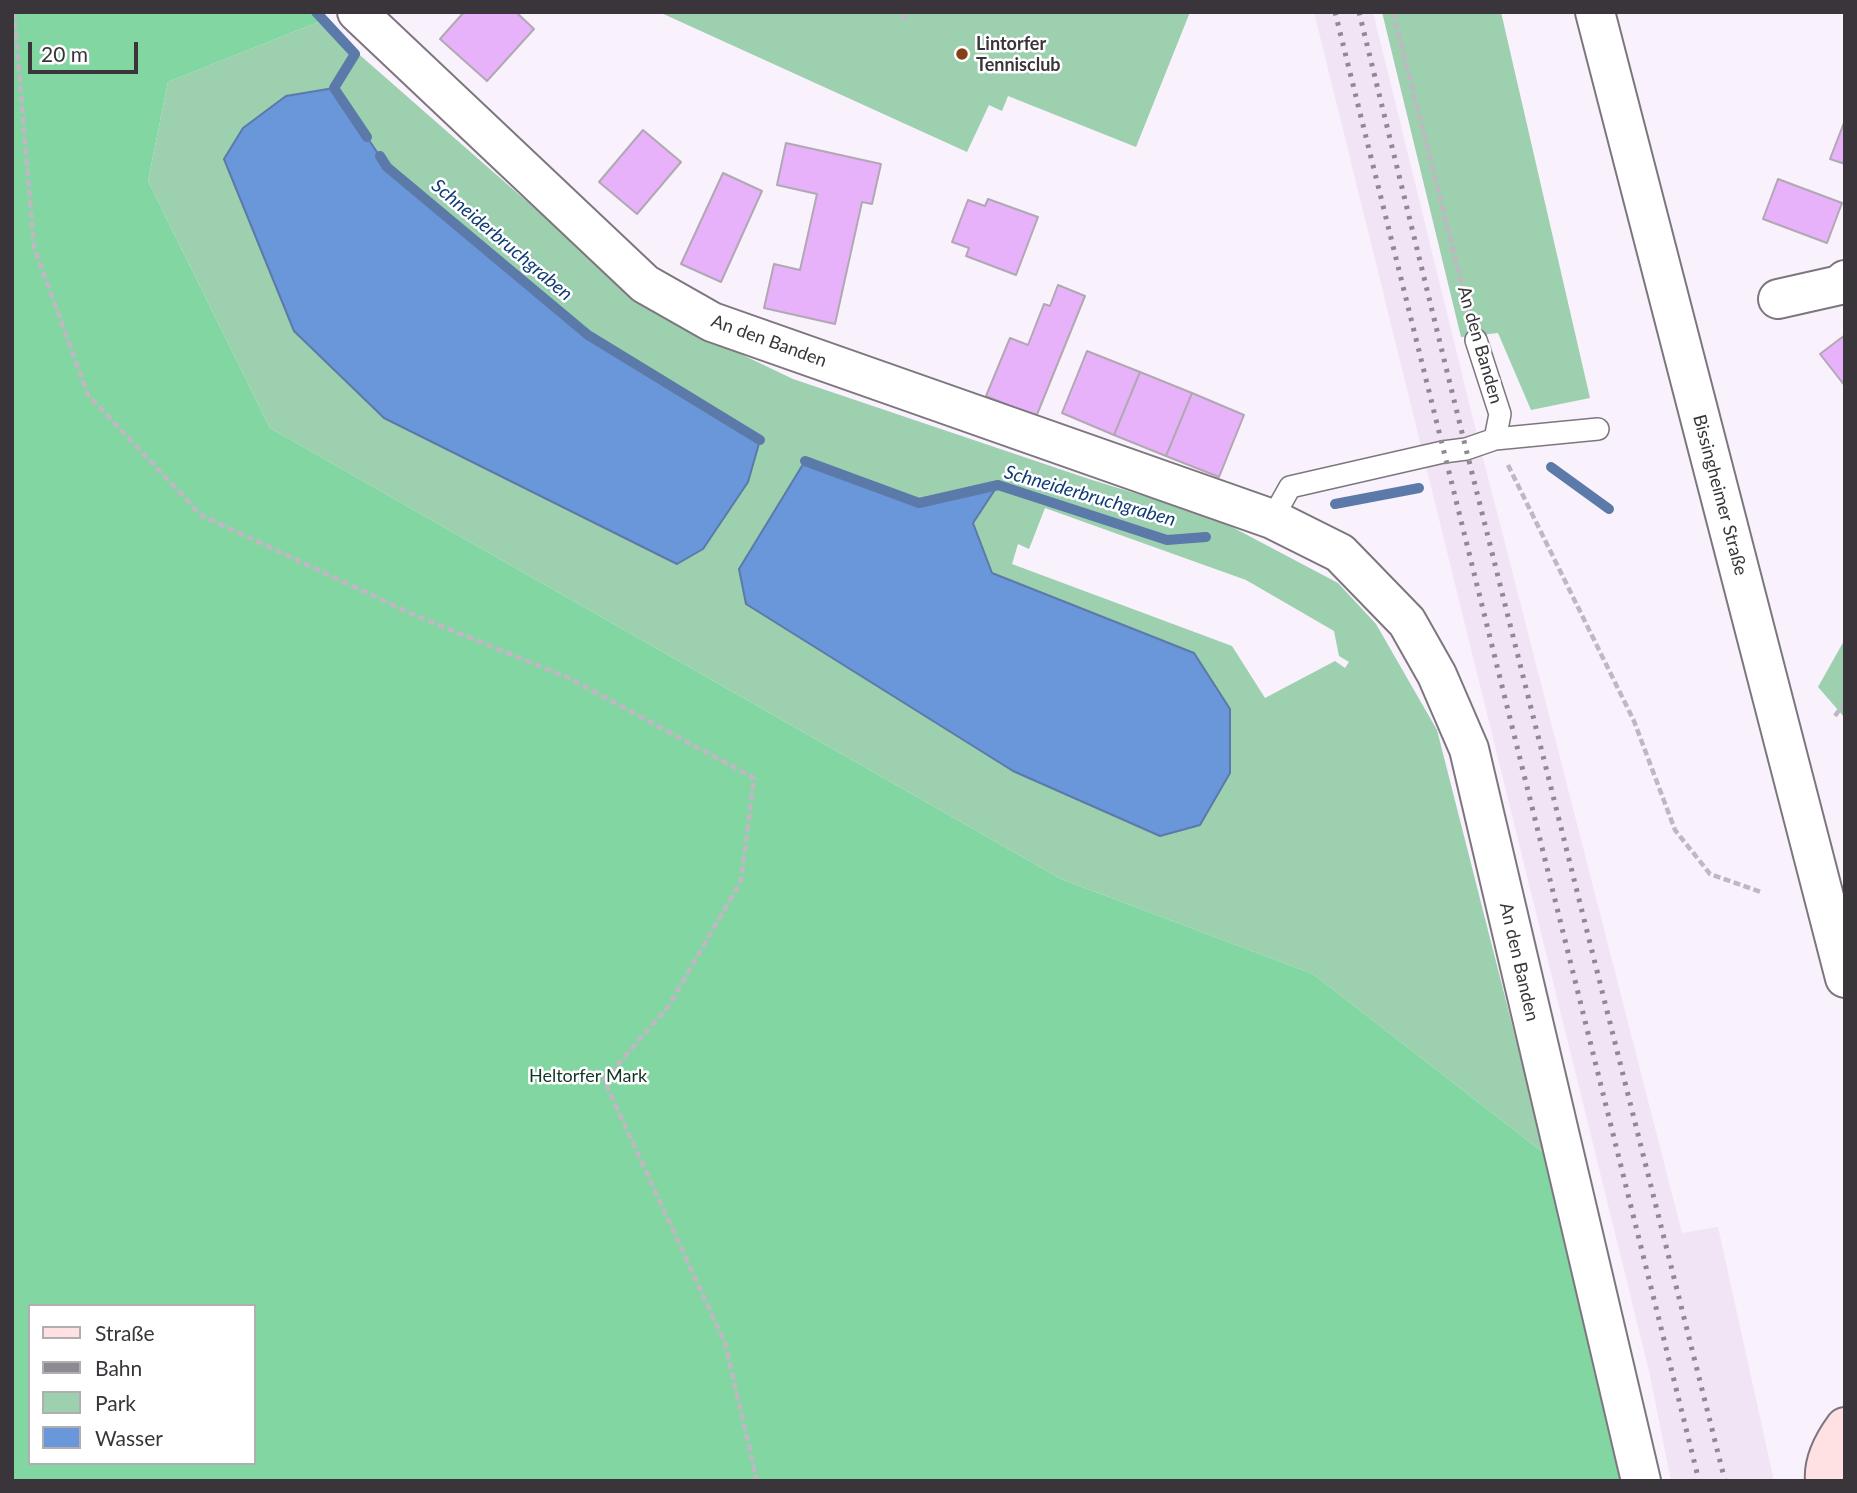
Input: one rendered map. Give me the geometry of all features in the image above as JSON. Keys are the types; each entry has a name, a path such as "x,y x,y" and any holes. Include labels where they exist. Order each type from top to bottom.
{"main road":[{"path":"1825,1481 1824,1474 1832,1443 1845,1427"}],"street":[{"name":"An den Banden","path":"357,12 645,284 712,323 1272,519 1340,553 1407,622 1437,675 1469,749 1642,1481"},
{"name":"Bissingheimer Straße","path":"1595,12 1845,978"},
{"path":"1778,299 1840,285 1845,280"}],"lane":[{"name":"An den Banden","path":"1476,340 1500,414 1495,439"},
{"path":"1272,519 1290,487 1466,449 1495,439 1598,429"}],"path":[{"path":"14,12 34,247 89,394 201,515 412,614 569,678 754,778 741,881 668,1007 604,1080 725,1343 757,1481"},
{"path":"905,12 905,20"},
{"name":"An den Banden","path":"1393,12 1476,340"},
{"path":"1495,439 1634,721 1675,830 1710,874 1761,892"},
{"path":"1835,716 1845,702"}],"shaded area":[{"path":"1314,12 1373,12 1472,415 1682,1233 1718,1227 1774,1481 1671,1481 1650,1375"}],"green space":[{"name":"Heltorfer Mark","path":"12,12 312,12 321,21 168,82 148,181 270,428 1061,879 1313,974 1545,1154 1621,1481 12,1481"},
{"name":"Lintorfer Tennisclub","path":"659,12 1190,12 1136,147 1008,96 1002,111 989,105 967,152"},
{"path":"1382,12 1501,12 1590,398 1531,410 1498,333 1461,337"},
{"path":"321,21 653,312 793,379 1089,479 1215,518 1338,583 1376,624 1437,730 1545,1154 1313,974 1061,879 270,428 148,181 168,82","holes":["1045,508 1246,580 1334,631 1339,656 1349,662 1345,668 1335,661 1265,698 1232,646 1012,564 1018,544 1029,549"]},
{"path":"1845,639 1845,718 1818,687"}],"water":[{"path":"334,88 387,167 588,335 760,440 748,482 703,549 677,564 384,418 294,331 224,159 243,128 286,96"},
{"path":"805,461 918,503 998,485 973,523 992,573 1194,653 1230,709 1230,773 1200,825 1160,836 1013,771 746,604 739,569"}],"building":[{"path":"464,12 516,12 534,29 487,81 440,39"},
{"path":"1845,120 1845,164 1830,159"},
{"path":"643,130 681,162 637,214 599,182"},
{"path":"786,143 881,164 872,204 862,202 835,324 764,308 774,264 800,270 817,194 777,185"},
{"path":"723,173 762,191 721,282 681,264"},
{"path":"1778,179 1842,203 1827,243 1763,219"},
{"path":"988,199 1038,217 1016,275 966,256 969,248 952,242 968,200 985,206"},
{"path":"1058,285 1085,296 1036,417 986,396 1010,338 1028,345 1044,304 1050,306"},
{"path":"1845,335 1845,386 1820,354"},
{"path":"1087,351 1140,372 1114,435 1062,413"},
{"path":"1140,372 1192,393 1166,456 1114,435"},
{"path":"1192,393 1244,415 1219,477 1166,456"}],"waterway":[{"name":"Schneiderbruchgraben","path":"316,12 355,54 334,88 367,137"},
{"name":"Schneiderbruchgraben","path":"380,156 387,167 588,335 760,440"},
{"name":"Schneiderbruchgraben","path":"805,461 919,503 998,485 1167,540 1206,537"},
{"name":"Schneiderbruchgraben","path":"1551,467 1609,509"},
{"name":"Schneiderbruchgraben","path":"1335,504 1419,488"}],"railway":[{"path":"1335,12 1699,1481"},
{"path":"1359,12 1725,1481"}],"place":[{"name":"Lintorfer Tennisclub","path":"962,54"}]}
